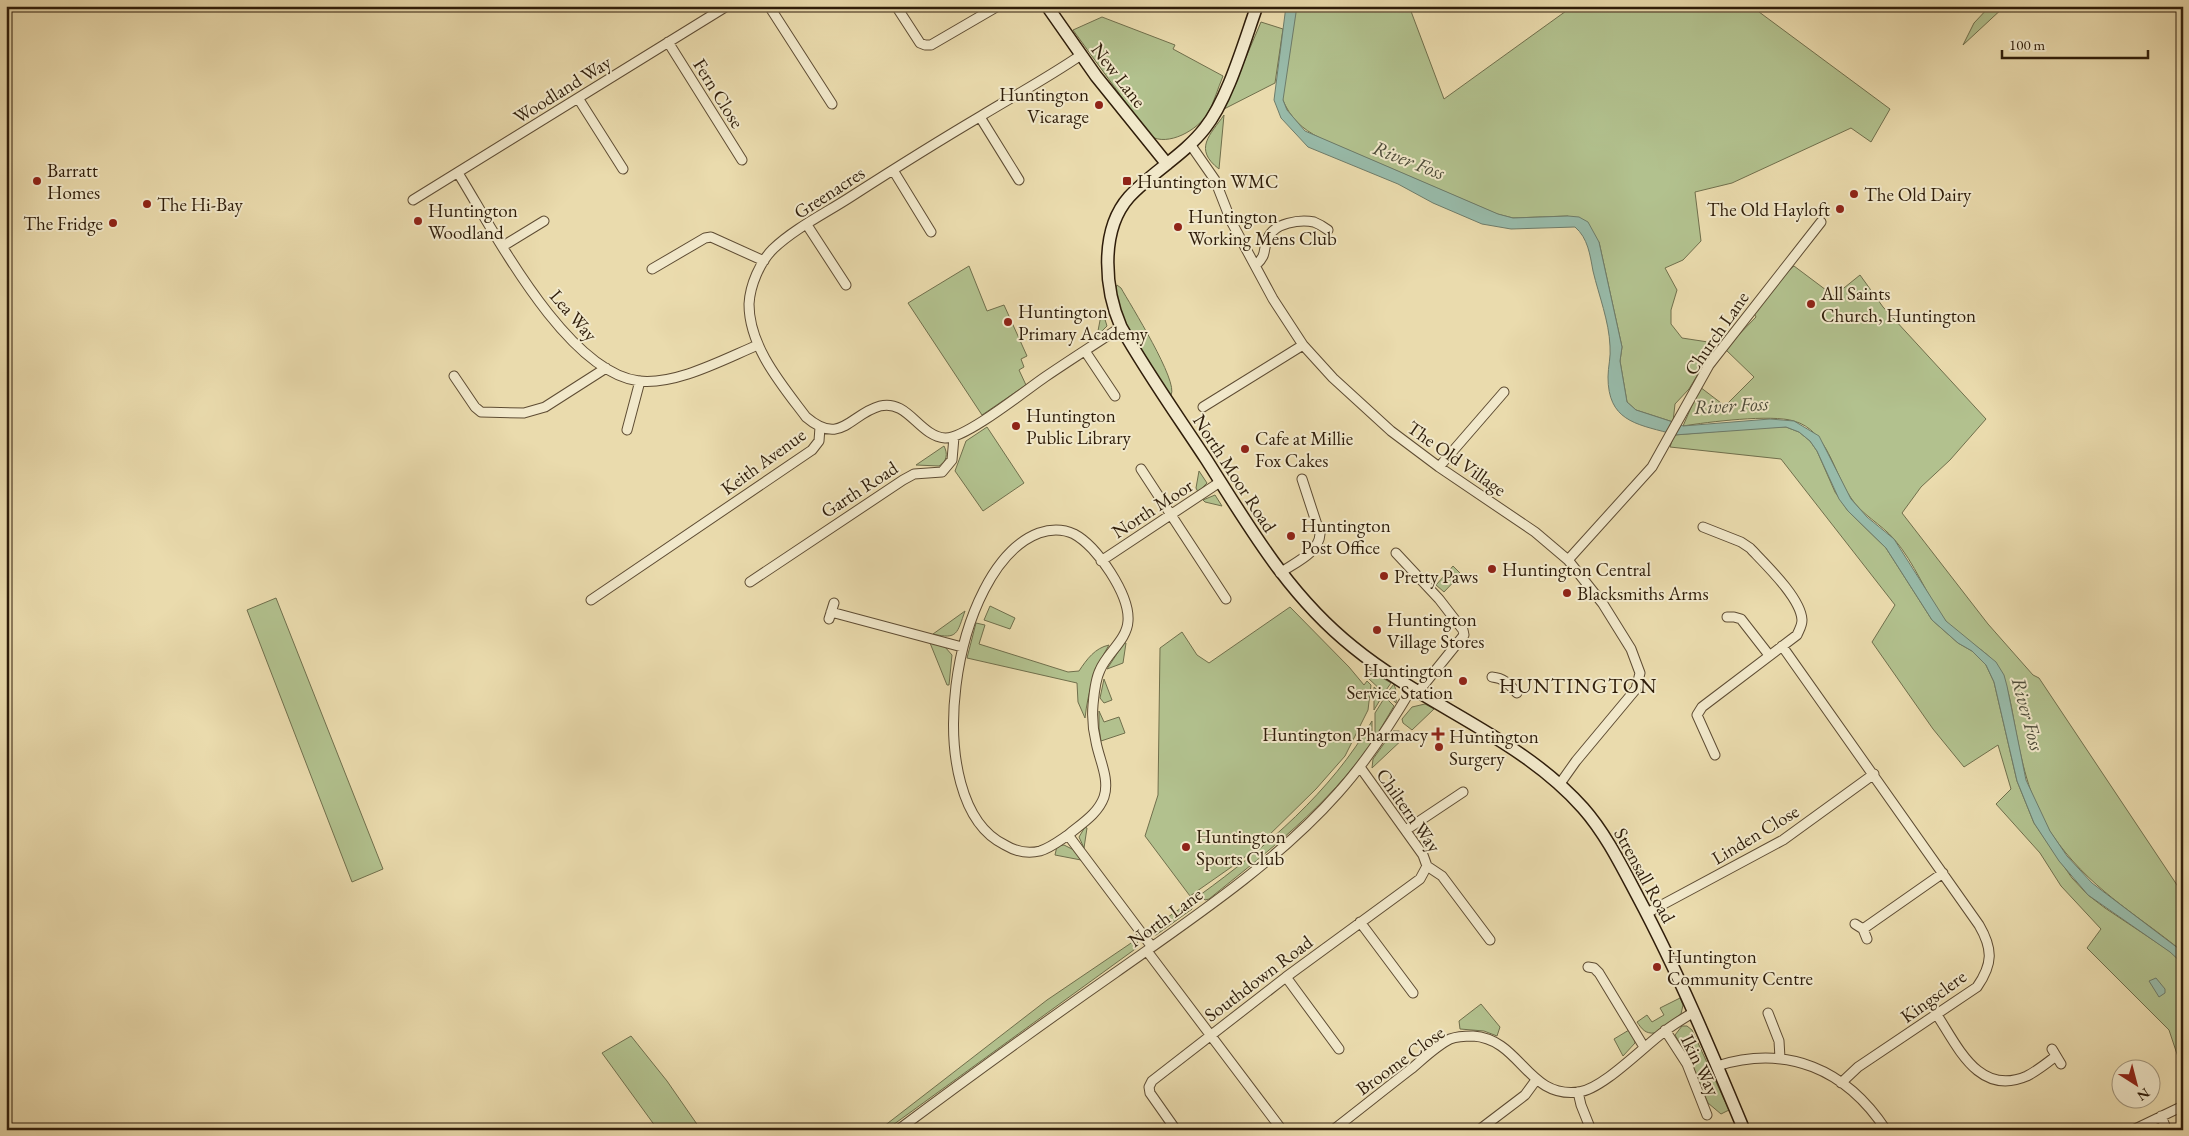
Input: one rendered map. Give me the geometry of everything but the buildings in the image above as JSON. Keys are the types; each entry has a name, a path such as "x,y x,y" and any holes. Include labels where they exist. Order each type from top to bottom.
{"street":[{"name":"Woodland Way","path":"413,200 727,6"},
{"path":"769,6 832,104"},
{"path":"896,6 920,43 925,45 931,45 998,6"},
{"name":"New Lane","path":"1047,6 1081,55 1167,164"},
{"name":"North Moor Road","path":"1257,6 1215,113 1190,144 1128,198 1114,227 1109,249 1107,278 1111,301 1121,327 1280,573 1301,599 1330,628 1362,655 1415,690 1505,744 1559,785"},
{"name":"Fern Close","path":"668,42 742,160"},
{"name":"Greenacres","path":"820,427 806,417 758,346 749,304 752,289 764,262 773,250 807,225 1081,55"},
{"path":"578,98 623,169"},
{"path":"980,116 1019,180"},
{"name":"The Old Village","path":"1190,144 1215,180 1232,221 1280,310 1303,345 1334,378 1391,431 1439,467 1530,529 1568,560 1614,621 1631,649 1640,676 1636,689 1629,700 1576,761 1559,785"},
{"path":"893,170 931,232"},
{"name":"Lea Way","path":"458,173 533,292 560,328 575,345 606,368 628,379 640,381 685,374 758,346"},
{"path":"503,246 544,221"},
{"path":"1256,265 1264,258 1266,240 1270,233 1282,226 1300,221 1315,222 1328,230"},
{"name":"Church Lane","path":"1568,560 1652,467 1709,365 1821,222"},
{"path":"807,225 846,285"},
{"path":"652,269 705,238 711,238 764,262"},
{"path":"954,437 984,420 1121,327"},
{"path":"1203,408 1303,345"},
{"path":"1085,351 1115,396"},
{"path":"454,376 475,408 481,412 524,413 545,407 606,368"},
{"path":"627,430 640,381"},
{"path":"1439,467 1504,392"},
{"name":"Keith Avenue","path":"591,600 812,450 819,441 820,427 842,428 872,409 881,406 892,406 903,410 922,428 934,435 945,438 954,437"},
{"name":"Garth Road","path":"750,582 903,480 914,474 936,474 947,468 952,460 954,437"},
{"path":"1141,469 1226,599"},
{"path":"1280,573 1313,550 1319,542 1320,534 1302,479"},
{"name":"North Moor","path":"1101,561 1220,482"},
{"path":"1703,527 1741,542 1750,548 1793,598 1800,610 1802,620 1801,628 1796,635 1702,707 1697,715 1715,755"},
{"name":"North Moor","path":"1050,530 1063,530 1081,538 1112,575 1126,601 1128,623 1126,630 1100,669 1096,681 1093,706 1093,726 1104,770 1105,794 1095,812 1068,835 1040,851 1021,851 1002,844 990,836 973,814 962,783 955,747 956,685 962,647 970,618 990,578 1014,547 1025,540 1050,530"},
{"name":"North Lane","path":"898,1130 1253,872 1321,812 1360,767 1415,690 1464,635 1463,630 1439,599 1396,553"},
{"path":"832,611 962,647"},
{"path":"1727,617 1741,620 1770,655"},
{"path":"1782,646 1874,774"},
{"path":"1492,677 1500,678 1507,682 1517,693"},
{"name":"Chiltern Way","path":"1360,767 1423,855 1427,866 1442,876 1490,940"},
{"name":"Kingsclere","path":"1841,1083 1858,1067 1977,987 1987,969 1989,959 1988,940 1980,925 1874,774"},
{"name":"Linden Close","path":"1647,913 1783,840 1874,774"},
{"name":"Strensall Road","path":"1559,785 1594,821 1647,913 1694,1012 1744,1130"},
{"path":"1406,830 1464,792"},
{"path":"1068,835 1211,1035 1282,1130"},
{"name":"Southdown Road","path":"1176,1130 1150,1093 1149,1087 1152,1081 1286,977 1420,879 1427,866"},
{"path":"1863,929 1943,874"},
{"path":"1360,922 1413,993"},
{"path":"1855,924 1863,929 1866,938"},
{"path":"1588,967 1594,968 1599,973 1644,1047"},
{"path":"1286,977 1339,1049"},
{"path":"1767,1010 1779,1041 1780,1058"},
{"path":"1591,1130 1581,1106 1578,1092 1594,1086 1665,1030 1694,1012"},
{"path":"1937,1015 1970,1064 1987,1078 1997,1080 2028,1076 2056,1056"},
{"name":"Ikin Way","path":"1665,1030 1687,1064 1707,1115"},
{"name":"Broome Close","path":"1333,1130 1439,1046 1450,1039 1461,1036 1480,1036 1496,1041 1513,1055 1536,1080 1555,1090 1578,1092"},
{"path":"1717,1066 1752,1057 1780,1058 1812,1066 1841,1083 1866,1105 1886,1130"},
{"path":"1479,1130 1525,1095 1536,1080"},
{"path":"2133,1130 2183,1106"},
{"path":"2161,1116 2166,1128"}],"green space":[{"path":"1296,6 1409,6 1444,99 1573,6 1751,6 1890,109 1871,142 1851,128 1732,183 1695,192 1701,241 1683,260 1665,268 1677,290 1671,310 1671,324 1682,338 1708,342 1708,354 1689,389 1675,404 1673,422 1636,410 1627,402 1620,361 1622,347 1599,242 1568,216 1513,218 1497,214 1320,138 1297,122 1282,98"},
{"path":"1990,6 2005,6 1963,45 1974,23"},
{"path":"1102,17 1175,45 1173,49 1223,76 1208,113 1190,131 1174,138 1157,139 1150,136 1073,30"},
{"path":"1261,22 1283,29 1275,83 1224,109"},
{"path":"1224,115 1219,169 1211,162 1205,148 1209,136"},
{"path":"969,266 987,311 1004,305 1027,356 1021,359 1024,367 1019,370 1026,385 982,415 908,303"},
{"path":"1794,266 1834,296 1860,275 1883,307 1986,419 1950,460 1921,487 1902,513 1988,624 2033,675 2039,678 2183,894 2183,952 2096,884 2065,852 2051,833 2038,809 2025,772 2006,685 2000,672 1986,654 1962,637 1945,620 1901,548 1889,534 1855,504 1829,454 1815,434 1805,426 1794,421 1770,418 1739,419 1683,426 1700,387 1725,406 1754,377 1725,349 1756,317 1753,311 1776,282"},
{"path":"1117,285 1121,288 1143,325 1161,360 1172,387 1171,395 1155,376 1126,324 1116,294"},
{"path":"1102,310 1107,326 1097,336"},
{"path":"987,427 1024,483 983,511 955,471 966,441"},
{"path":"1786,427 1799,432 1810,441 1817,451 1835,492 1848,511 1886,548 1932,620 1958,643 1972,651 1986,665 1994,682 2017,781 2034,823 2072,878 2088,895 2171,952 2183,963 2183,1072 2169,1030 2087,948 2101,929 2061,886 2040,853 1996,804 2011,789 1998,745 1964,767 1933,729 1872,642 1895,605 1781,459 1670,447 1674,435"},
{"path":"944,446 946,457 939,466 916,465"},
{"path":"1199,471 1207,483 1198,492 1196,488"},
{"path":"1215,495 1222,506 1203,500"},
{"path":"1453,566 1461,574 1444,592 1436,585"},
{"path":"276,598 383,869 352,882 247,610"},
{"path":"990,606 1015,618 1010,629 984,620"},
{"path":"1290,607 1349,667 1364,685 1367,681 1371,685 1368,710 1345,756 1316,789 1240,861 1190,896 1145,836 1158,795 1160,648 1182,632 1197,655 1209,663"},
{"path":"965,611 955,633 947,636 933,634"},
{"path":"976,623 985,625 979,644 1068,672 1079,671 1095,651 1109,645 1093,680 1085,718 1078,702 1077,683 967,658"},
{"path":"930,643 945,647 952,655 949,685 947,685"},
{"path":"1124,643 1126,643 1123,663 1107,669"},
{"path":"1372,672 1391,683 1384,693 1368,678"},
{"path":"1104,679 1112,700 1104,703 1100,698"},
{"path":"1394,684 1397,694 1396,703 1386,694"},
{"path":"1374,687 1383,695 1374,710"},
{"path":"1385,697 1394,706 1375,738 1375,713"},
{"path":"1425,704 1434,709 1412,730 1403,723 1402,719 1412,707"},
{"path":"1099,711 1104,722 1119,717 1125,733 1101,741"},
{"path":"1372,721 1372,735 1368,740 1372,742 1337,786 1275,845 1209,899 1205,900 1200,895 1273,838 1317,795 1356,747"},
{"path":"1393,731 1399,731 1406,736 1372,768 1373,759"},
{"path":"1085,827 1087,828 1084,848 1079,837"},
{"path":"1064,845 1074,850 1081,860 1055,855 1057,846"},
{"path":"1190,902 1192,909 1156,935 1146,932"},
{"path":"1137,939 1138,947 886,1130 879,1130 1047,1000"},
{"path":"1680,998 1683,1005 1681,1014 1655,1033 1646,1032 1637,1022 1647,1015 1652,1022 1664,1015 1660,1008"},
{"path":"1481,1004 1500,1027 1497,1036 1484,1031 1460,1029 1459,1021"},
{"path":"1682,1026 1687,1026 1692,1030 1729,1110 1721,1114 1708,1103 1689,1058 1675,1035"},
{"path":"1629,1030 1634,1037 1635,1043 1623,1056 1614,1039"},
{"path":"631,1036 667,1081 701,1130 658,1130 602,1053"}],"shaded area":[{"path":"1286,6 1297,6 1283,100 1287,110 1305,131 1498,214 1513,218 1568,216 1579,217 1588,222 1599,242 1622,347 1620,361 1627,402 1636,410 1673,422 1669,433 1635,423 1618,411 1613,403 1609,391 1610,350 1606,318 1588,247 1583,236 1575,227 1511,229 1482,224 1433,203 1398,184 1308,147 1281,118 1274,100"},
{"path":"1770,419 1794,421 1819,436 1851,499 1867,517 1894,539 1946,621 1996,662 2004,675 2007,686 2026,780 2050,831 2067,856 2092,883 2183,952 2183,964 2170,952 2088,895 2059,861 2034,823 2017,781 1994,682 1986,665 1972,651 1958,643 1932,620 1886,548 1848,511 1839,499 1817,451 1810,441 1799,432 1786,427 1674,435 1679,424 1683,426"},
{"path":"2156,978 2165,989 2165,993 2159,997 2149,981"}],"place":[{"name":"Huntington Vicarage","path":"1099,105"},
{"name":"Barratt Homes","path":"37,181"},
{"name":"Huntington WMC","path":"1127,181"},
{"name":"The Old Dairy","path":"1854,194"},
{"name":"The Hi-Bay","path":"147,204"},
{"name":"The Old Hayloft","path":"1840,209"},
{"name":"Huntington Woodland","path":"418,221"},
{"name":"The Fridge","path":"113,223"},
{"name":"Huntington Working Mens Club","path":"1178,227"},
{"name":"All Saints Church, Huntington","path":"1811,304"},
{"name":"Huntington Primary Academy","path":"1008,322"},
{"name":"Huntington Public Library","path":"1016,426"},
{"name":"Cafe at Millie Fox Cakes","path":"1245,449"},
{"name":"Huntington Post Office","path":"1291,536"},
{"name":"Huntington Central","path":"1492,569"},
{"name":"Pretty Paws","path":"1384,576"},
{"name":"Blacksmiths Arms","path":"1567,593"},
{"name":"Huntington Village Stores","path":"1377,630"},
{"name":"Huntington Service Station","path":"1463,681"},
{"name":"Huntington Pharmacy","path":"1438,734"},
{"name":"Huntington Surgery","path":"1439,747"},
{"name":"Huntington Sports Club","path":"1186,847"},
{"name":"Huntington Community Centre","path":"1657,967"}],"district":[{"name":"HUNTINGTON","path":"1578,686"}],"water label":[{"name":"River Foss","path":"1409,160"},
{"name":"River Foss","path":"1731,405"},
{"name":"River Foss","path":"2028,714"}]}
